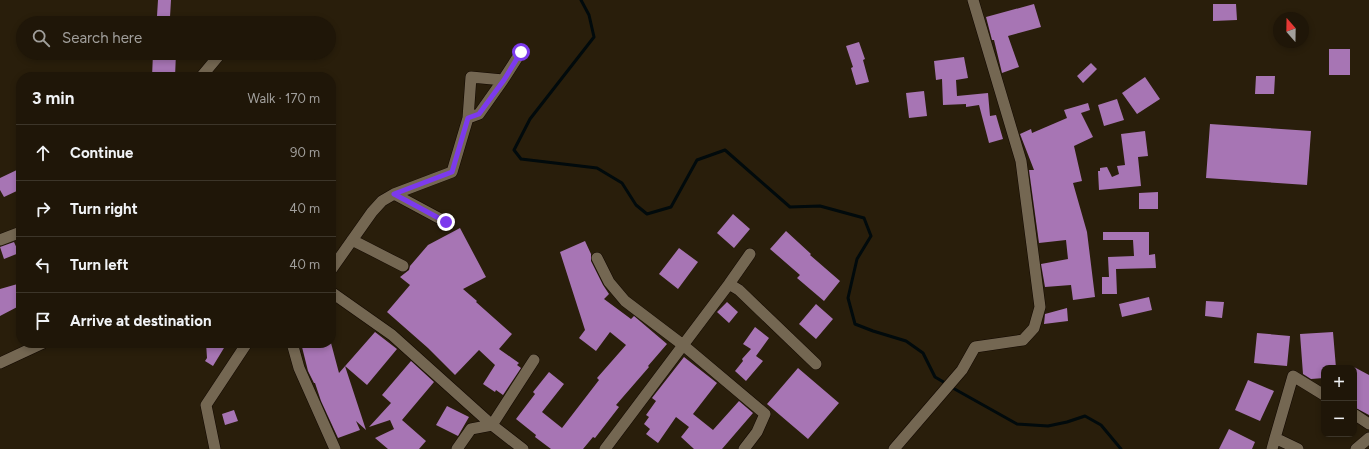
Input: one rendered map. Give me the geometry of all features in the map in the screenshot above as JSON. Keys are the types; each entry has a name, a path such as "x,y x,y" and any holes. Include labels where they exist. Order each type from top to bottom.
{"street":[{"path":"894,449 962,370 975,347 1023,340 1034,328 1040,307 1021,161 973,0"},
{"path":"468,118 479,114 504,80 521,52"},
{"path":"205,72 215,60"},
{"path":"336,263 372,212 382,201 394,194 452,172 468,118 471,77 504,80"},
{"path":"394,194 446,222"},
{"path":"0,240 16,234"},
{"path":"352,240 403,266"},
{"path":"605,449 750,254"},
{"path":"597,258 608,282 624,301 683,345 765,414 757,432 744,449"},
{"path":"729,284 739,290 816,364"},
{"path":"336,296 392,335 492,425 523,449"},
{"path":"0,363 32,348"},
{"path":"215,449 206,405 244,348"},
{"path":"293,348 299,368 335,449"},
{"path":"457,449 471,429 492,425 534,360"},
{"path":"1272,449 1292,376 1321,393"},
{"path":"1357,416 1369,424"},
{"path":"1275,438 1298,449"},
{"path":"1356,449 1369,438"}],"building":[{"path":"158,0 171,0 170,16 157,16"},
{"path":"1034,4 1041,27 1008,36 1019,67 1002,73 994,40 992,40 986,17"},
{"path":"1213,4 1236,4 1237,20 1213,21"},
{"path":"859,42 865,59 863,60 869,82 856,85 851,68 853,67 846,46"},
{"path":"1329,49 1350,49 1350,75 1329,75"},
{"path":"964,57 968,78 956,80 957,96 988,93 990,116 996,115 1003,139 989,143 979,105 966,107 966,104 943,105 942,79 936,80 934,61"},
{"path":"153,60 176,60 175,72 152,72"},
{"path":"1091,63 1097,69 1083,83 1077,76"},
{"path":"1256,76 1275,76 1274,94 1255,94"},
{"path":"1145,77 1160,99 1137,114 1122,93"},
{"path":"924,91 927,116 909,118 906,93"},
{"path":"1117,99 1124,120 1104,126 1098,105"},
{"path":"1088,103 1090,110 1081,113 1093,137 1074,146 1082,181 1073,183 1087,232 1095,297 1073,300 1071,285 1045,287 1041,264 1068,259 1066,240 1039,243 1029,170 1034,170 1020,134 1031,129 1032,133 1067,118 1064,110"},
{"path":"1210,124 1311,131 1307,185 1206,178"},
{"path":"1145,131 1148,156 1138,157 1141,186 1099,190 1098,171 1100,171 1100,168 1107,167 1112,177 1119,174 1117,166 1125,165 1121,134"},
{"path":"16,170 16,191 4,197 0,190 0,178"},
{"path":"1158,192 1158,209 1139,209 1139,193"},
{"path":"733,214 750,229 734,248 717,233"},
{"path":"460,228 486,277 463,289 512,334 499,349 519,363 517,365 521,368 503,395 496,390 495,392 483,384 495,365 479,350 455,375 428,348 387,312 410,285 400,277 409,270 410,266 428,245"},
{"path":"786,231 811,254 810,255 840,281 824,301 797,278 800,275 770,249"},
{"path":"1103,232 1149,232 1149,255 1155,254 1156,268 1116,269 1117,294 1102,294 1102,277 1109,277 1108,257 1134,256 1133,240 1103,240"},
{"path":"585,241 591,254 591,261 609,294 604,299 631,319 634,316 667,344 616,405 619,407 595,438 593,437 583,449 551,449 535,437 536,435 516,419 535,394 533,392 549,372 564,384 542,412 562,428 599,380 597,378 626,345 610,332 596,351 579,338 585,330 560,252"},
{"path":"14,242 16,246 16,254 4,259 0,247"},
{"path":"679,248 698,262 678,289 659,274"},
{"path":"16,284 16,308 0,316 0,289"},
{"path":"1149,297 1152,310 1122,317 1119,304"},
{"path":"1206,301 1224,302 1222,318 1205,316"},
{"path":"727,302 738,312 729,323 717,312"},
{"path":"816,304 833,319 816,339 799,324"},
{"path":"1067,308 1068,321 1044,324 1045,314"},
{"path":"755,327 769,338 756,356 763,361 746,381 735,371 743,361 742,359 751,349 743,344"},
{"path":"375,332 397,349 367,385 345,366"},
{"path":"1333,332 1336,365 1321,365 1321,378 1311,379 1303,374 1300,334"},
{"path":"1257,333 1290,336 1287,366 1254,363"},
{"path":"206,348 224,348 213,366 205,361 207,358"},
{"path":"302,348 332,348 339,373 345,366 366,430 356,421 360,430 338,438 321,401 315,383 308,371"},
{"path":"684,357 717,383 693,414 713,430 739,401 753,413 722,449 694,449 681,437 689,427 676,417 658,443 646,434 650,429 644,424 649,417 646,415 656,401 652,398"},
{"path":"411,361 434,382 402,420 426,441 419,449 388,449 375,438 394,429 390,420 369,427 391,403 382,395"},
{"path":"798,368 839,403 808,439 767,404"},
{"path":"1357,369 1369,375 1369,415 1357,409"},
{"path":"1248,380 1274,391 1260,421 1235,410"},
{"path":"447,406 469,417 458,436 436,425"},
{"path":"234,410 238,421 225,425 222,414"},
{"path":"1229,429 1255,442 1252,449 1219,449"}],"waterway":[{"path":"581,0 589,15 594,37 530,119 514,150 521,159 597,168 622,183 636,205 647,214 671,207 697,160 725,150 790,207 820,206 864,218 871,236 857,259 848,298 855,324 906,341 923,353 935,377 947,384"},
{"path":"951,387 1017,424 1048,426 1085,416 1101,425 1121,449"}],"route":[{"path":"446,222 394,194 452,172 468,118 479,114 504,80 521,52"}]}
